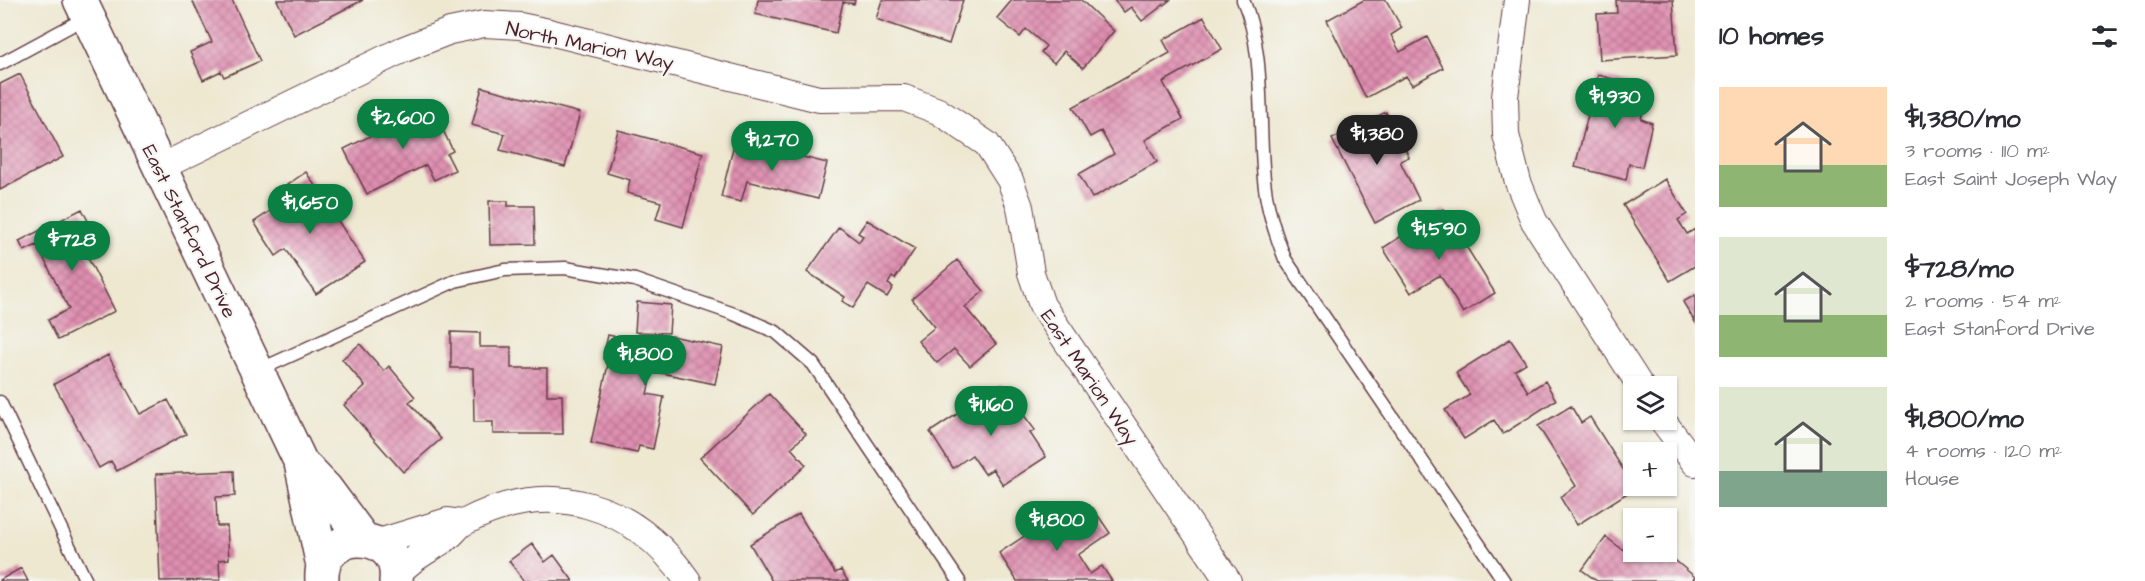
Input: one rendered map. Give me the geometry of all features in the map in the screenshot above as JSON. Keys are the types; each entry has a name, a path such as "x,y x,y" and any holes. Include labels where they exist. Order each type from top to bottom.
{"street":[{"path":"1517,0 1505,98 1506,135 1518,182 1534,221 1634,376"},
{"name":"East Stanford Drive","path":"84,8 301,463 320,576"},
{"name":"North Marion Way","path":"159,168 402,50 450,31 484,24 520,26 549,32 819,99 904,98"},
{"name":"East Marion Way","path":"904,98 938,111 987,144 1010,180 1020,207 1032,273 1042,305 1228,581"},
{"path":"1670,430 1695,463"},
{"name":"East Stanford Drive","path":"301,463 370,541 390,556 396,578"},
{"path":"396,578 408,562 450,535 462,523 498,507 526,500 581,502 626,520 649,536 672,558 687,581"},
{"path":"370,541 448,521 462,523"},
{"name":"East Stanford Drive","path":"320,576 329,554 338,545 350,540 370,541"}],"lane":[{"path":"1243,0 1250,16 1257,69 1265,188 1272,224 1285,259 1504,581"},
{"path":"0,64 84,8"},
{"path":"258,371 455,281 505,270 565,268 635,280 734,314 776,332 813,364 959,581"},
{"path":"0,402 86,581"}],"building":[{"path":"192,0 232,0 260,61 224,77 221,71 203,80 190,52 212,42"},
{"path":"277,0 363,0 294,35"},
{"path":"758,0 855,0 854,4 843,2 836,33 755,14"},
{"path":"882,0 963,0 949,44 876,19"},
{"path":"1012,0 1081,0 1114,31 1083,68 1064,51 1054,63 1041,52 1046,46 1026,29 1020,37 997,18"},
{"path":"1114,0 1170,0 1142,21 1131,7 1124,12"},
{"path":"1364,0 1386,0 1402,28 1391,35 1400,52 1427,37 1443,68 1412,85 1406,76 1366,98 1327,20"},
{"path":"1616,0 1673,0 1677,55 1600,60 1597,14 1617,13"},
{"path":"1204,17 1222,49 1163,82 1183,119 1145,140 1157,162 1092,198 1079,174 1114,154 1101,131 1090,137 1073,107 1170,53 1163,40"},
{"path":"20,74 63,157 0,190 0,84"},
{"path":"1598,75 1648,88 1641,119 1652,123 1642,167 1629,164 1626,180 1575,167"},
{"path":"482,87 580,113 565,167 500,150 505,134 472,125"},
{"path":"438,102 448,122 441,126 453,151 447,154 455,170 434,180 426,165 367,194 344,149"},
{"path":"1386,112 1409,157 1400,161 1419,200 1375,223 1332,139"},
{"path":"618,130 703,153 683,227 656,219 661,202 627,193 630,180 607,173"},
{"path":"735,140 827,163 818,199 747,181 741,202 721,197"},
{"path":"306,172 365,262 316,294 286,249 276,256 254,222 285,201 278,191"},
{"path":"1665,179 1687,214 1678,220 1687,234 1695,229 1695,266 1670,281 1623,205"},
{"path":"489,201 508,201 508,206 534,206 535,244 490,245"},
{"path":"82,209 98,241 83,248 115,311 58,340 48,320 69,309 37,245 24,251 19,241"},
{"path":"1443,209 1495,293 1463,313 1440,275 1411,293 1383,248"},
{"path":"867,220 915,249 895,279 892,277 888,284 893,287 887,297 868,285 853,308 842,301 845,297 807,272 839,227 859,242 863,236 858,233"},
{"path":"957,260 984,291 965,307 996,344 970,366 954,349 937,363 918,341 935,327 912,299"},
{"path":"1695,295 1695,322 1683,302"},
{"path":"637,302 671,305 669,333 635,332"},
{"path":"451,332 480,333 480,347 511,347 511,368 547,368 547,395 562,395 563,434 493,434 493,422 474,422 473,368 451,368"},
{"path":"608,335 640,342 641,337 672,340 672,336 723,347 715,384 652,371 647,394 664,397 653,449 639,446 637,453 591,443 609,360 603,359"},
{"path":"1510,339 1526,363 1515,370 1528,392 1545,381 1556,400 1503,434 1494,420 1464,439 1445,410 1470,395 1456,373"},
{"path":"360,344 384,371 389,366 415,397 409,402 441,439 403,472 344,405 365,386 342,359"},
{"path":"108,355 140,414 168,400 186,434 117,471 111,461 99,468 54,384"},
{"path":"1001,385 1035,430 1030,433 1046,457 1003,485 993,469 985,474 972,455 953,468 930,432"},
{"path":"769,394 806,434 791,448 806,465 753,515 700,458"},
{"path":"1571,406 1581,423 1590,417 1623,469 1623,496 1577,525 1560,497 1576,486 1538,426"},
{"path":"234,471 235,496 216,497 217,526 227,526 229,559 219,560 220,580 160,581 156,474"},
{"path":"1093,508 1110,533 1078,555 1090,574 1102,566 1112,581 1017,581 999,553 1044,523 1051,535"},
{"path":"799,514 835,573 841,570 848,581 772,581 750,544"},
{"path":"1606,537 1623,550 1623,562 1677,562 1695,577 1692,581 1597,581 1582,570"},
{"path":"532,544 545,562 554,555 573,581 524,581 509,561"},
{"path":"21,568 28,581 0,581 0,580"}]}
